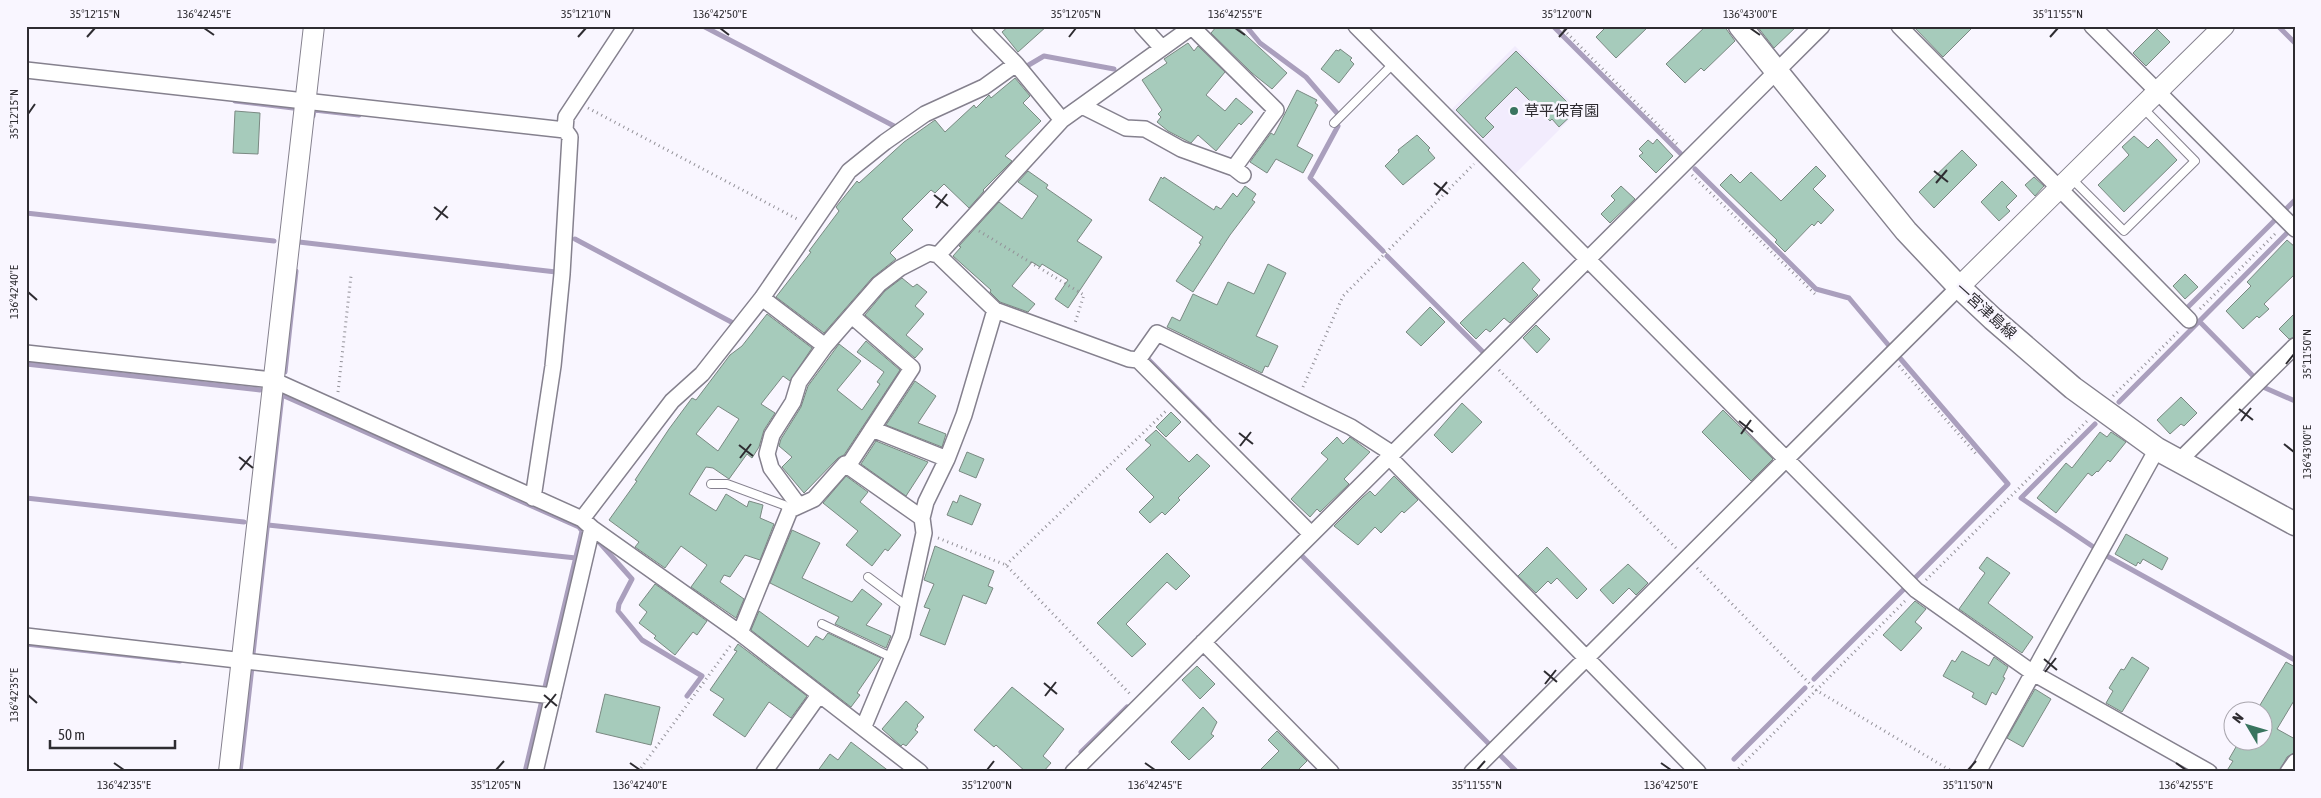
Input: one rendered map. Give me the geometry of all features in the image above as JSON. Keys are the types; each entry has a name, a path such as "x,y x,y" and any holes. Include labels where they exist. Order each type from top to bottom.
{"main road":[{"name":"一宮津島線","path":"1740,26 1906,230 1959,287 2073,388 2100,408 2157,448 2295,524"}],"street":[{"path":"230,772 314,26"},
{"path":"534,498 553,366 562,274 570,137 565,130 566,117 626,26"},
{"path":"979,26 1016,64 1062,120"},
{"path":"1142,26 1162,48"},
{"path":"1356,26 1916,590 2033,673 2209,772"},
{"path":"1073,772 1822,26"},
{"path":"1899,26 2065,183 2189,320"},
{"path":"2092,26 2291,225"},
{"path":"1472,772 2224,26"},
{"path":"938,255 1062,120 1193,27 1276,110 1239,171 1181,148 1145,129 1126,128 1082,106"},
{"path":"535,772 553,696 587,523 672,401 702,374 762,298 849,171 885,142 925,114 984,87 1016,64"},
{"path":"26,70 565,130"},
{"path":"795,508 772,468 767,454 772,435 793,402 799,382 825,346 879,284 900,268 929,253 938,255 995,310 1128,359 1138,360 1311,534"},
{"path":"762,298 825,346"},
{"path":"864,726 902,635 926,502 947,459 964,414 995,310"},
{"path":"848,466 912,368 852,316"},
{"path":"1138,360 1157,333 1351,428 1391,455 1698,772"},
{"path":"2179,461 2295,346"},
{"path":"26,353 273,380 534,498 587,523 740,633 819,695 864,726 920,772"},
{"path":"872,429 947,459"},
{"path":"1978,772 2157,448"},
{"path":"740,633 795,508 814,499 846,464 923,525"},
{"path":"26,636 553,696"},
{"path":"1203,642 1330,772"},
{"path":"764,772 819,695"},
{"path":"2288,772 2295,762"}],"lane":[{"path":"1334,123 1393,64"},
{"path":"2065,183 2124,231 2195,161 2142,107"},
{"path":"711,484 727,484 795,508"},
{"path":"868,578 908,607"},
{"path":"822,624 893,658"}],"path":[{"path":"1560,26 1686,162 1817,296"},
{"path":"575,102 811,226"},
{"path":"1297,401 1343,296 1484,155"},
{"path":"969,223 991,239 1084,295 1070,338"},
{"path":"1735,772 2189,320 2291,225"},
{"path":"336,407 351,276"},
{"path":"1891,356 1976,454"},
{"path":"1488,359 1816,690 1953,772"},
{"path":"1006,565 1178,400"},
{"path":"923,525 1006,565 1140,705"},
{"path":"638,772 740,633"}],"shaded area":[{"name":"草平保育園","path":"1515,46 1579,110 1513,176 1449,112"}],"building":[{"path":"1009,26 1047,26 1018,52 1002,32"},
{"path":"1217,26 1236,26 1287,73 1272,89 1252,73 1211,33"},
{"path":"1607,26 1649,26 1616,58 1596,37"},
{"path":"1706,26 1724,26 1735,41 1704,71 1701,68 1685,83 1666,64"},
{"path":"1757,26 1797,26 1774,48"},
{"path":"1913,26 1974,26 1943,57"},
{"path":"2157,29 2170,42 2146,66 2133,53"},
{"path":"1188,43 1194,51 1198,46 1225,72 1206,95 1225,111 1236,98 1253,112 1241,125 1239,123 1216,151 1198,135 1191,143 1168,131 1157,122 1161,117 1158,114 1162,110 1142,80 1167,63 1164,59"},
{"path":"1340,49 1352,58 1350,60 1354,64 1339,83 1321,69 1336,50 1339,51"},
{"path":"1516,51 1576,111 1559,127 1552,119 1550,121 1516,87 1485,118 1494,127 1483,138 1456,110"},
{"path":"1015,78 1030,96 1023,103 1041,121 1005,156 1012,161 983,190 969,208 944,184 935,193 931,190 902,219 913,230 890,253 896,259 872,278 824,333 776,297 811,252 809,251 839,211 836,207 857,181 859,183 904,142 935,120 945,132 974,105 976,108 989,95 991,98"},
{"path":"1297,90 1317,100 1315,103 1318,105 1297,146 1313,155 1303,173 1276,159 1267,173 1250,162 1271,133 1274,135"},
{"path":"235,111 260,113 258,154 233,153"},
{"path":"1417,135 1430,148 1428,150 1435,158 1403,185 1385,166 1399,152 1398,150"},
{"path":"2134,136 2148,148 2157,139 2177,160 2124,212 2098,185 2129,155 2122,147"},
{"path":"1657,139 1673,156 1656,173 1639,156 1643,153 1639,149 1648,140 1653,144"},
{"path":"1962,150 1977,165 1934,208 1919,192"},
{"path":"1816,166 1826,176 1813,189 1834,210 1821,224 1818,221 1814,226 1812,224 1785,252 1775,242 1777,240 1720,185 1731,174 1740,183 1751,172 1781,201"},
{"path":"1028,171 1048,185 1046,188 1092,220 1077,241 1102,257 1068,308 1055,299 1068,280 1042,264 1040,267 1032,262 1012,286 1035,304 1028,312 1000,302 990,292 991,290 953,256 961,247 959,246 999,202 1022,219 1038,196 1018,182"},
{"path":"1161,177 1163,179 1164,177 1214,210 1216,206 1221,209 1233,193 1237,197 1245,186 1256,194 1252,200 1255,202 1230,235 1193,292 1176,281 1201,244 1199,243 1203,237 1149,200"},
{"path":"2034,177 2044,186 2035,196 2025,185"},
{"path":"2002,181 2017,196 2006,207 2010,211 1999,221 1981,202"},
{"path":"1621,186 1635,199 1610,223 1601,214 1615,200 1611,196"},
{"path":"2287,240 2295,247 2295,274 2264,304 2269,309 2259,318 2257,316 2243,329 2226,311 2251,286 2247,282"},
{"path":"1523,262 1540,280 1532,289 1538,295 1510,323 1504,318 1490,332 1486,329 1476,339 1460,323"},
{"path":"1268,264 1286,273 1256,336 1278,346 1268,367 1265,366 1262,373 1167,327 1172,317 1180,321 1193,294 1217,305 1228,282 1254,294"},
{"path":"2185,274 2198,287 2185,299 2173,286"},
{"path":"902,278 913,287 917,284 927,292 915,306 924,314 906,335 923,349 915,358 865,315 885,291"},
{"path":"1430,307 1445,322 1421,346 1406,332"},
{"path":"2295,313 2295,337 2289,339 2279,329"},
{"path":"767,314 812,348 790,381 783,376 761,404 775,413 764,430 759,447 752,458 747,454 729,479 713,468 706,467 689,494 716,511 726,494 747,507 749,501 763,505 760,518 774,524 760,560 745,555 730,577 724,575 720,582 744,599 736,618 691,587 707,565 681,546 665,568 635,547 639,542 609,520 637,481 635,480 669,429 692,398 696,400 730,355 742,346","holes":["718,406 739,419 718,451 696,434"]},
{"path":"1536,325 1550,339 1537,353 1523,338"},
{"path":"866,341 900,370 844,455 838,458 804,493 782,467 792,457 779,446 781,439 801,407 808,386 839,344 861,361 837,390 862,410 880,384 877,382 884,372 857,352"},
{"path":"915,381 936,396 918,423 946,434 942,447 886,425"},
{"path":"2181,397 2197,413 2184,426 2181,424 2170,434 2157,420"},
{"path":"1462,403 1482,422 1452,453 1434,435"},
{"path":"1723,410 1773,459 1751,481 1702,432"},
{"path":"1171,412 1181,422 1166,437 1156,427"},
{"path":"1156,430 1189,462 1197,454 1210,466 1178,498 1180,500 1165,515 1162,512 1150,523 1139,512 1154,497 1126,469 1151,445 1145,440"},
{"path":"2100,432 2107,437 2111,432 2126,442 2110,462 2108,460 2098,472 2092,476 2088,473 2056,513 2037,498 2066,463 2072,468"},
{"path":"1337,437 1343,444 1350,437 1370,452 1344,479 1349,484 1320,512 1317,509 1310,517 1291,499 1328,459 1321,453"},
{"path":"876,441 928,462 906,496 861,464"},
{"path":"967,452 984,459 976,478 959,471"},
{"path":"846,476 868,492 860,502 901,535 888,551 885,549 872,566 846,545 858,531 823,503"},
{"path":"1394,476 1418,500 1404,513 1402,511 1381,533 1375,527 1358,545 1334,526 1370,491 1375,496"},
{"path":"960,495 981,504 972,525 947,515 953,501 957,503"},
{"path":"792,530 820,543 802,578 852,602 862,589 882,604 866,625 891,636 886,648 835,624 839,617 770,583"},
{"path":"2126,534 2168,558 2162,570 2143,559 2136,566 2115,554"},
{"path":"935,546 994,571 988,586 993,588 986,604 963,595 945,645 920,635 930,609 924,607 934,584 924,580"},
{"path":"1547,547 1587,589 1577,599 1557,578 1551,584 1548,581 1536,593 1518,576"},
{"path":"1167,553 1190,576 1176,590 1167,582 1126,624 1146,644 1132,657 1097,623"},
{"path":"1987,557 2010,573 1988,603 2033,637 2022,653 1959,609 1985,573 1979,568"},
{"path":"1628,564 1648,583 1636,595 1629,588 1613,604 1600,590"},
{"path":"655,584 707,621 697,635 693,632 675,655 654,638 656,636 639,623 647,612 639,605"},
{"path":"1915,601 1926,609 1915,622 1922,628 1901,651 1883,635"},
{"path":"759,611 808,647 816,636 823,640 828,633 881,658 857,693 860,695 851,707 751,630"},
{"path":"738,644 807,696 791,718 769,702 745,737 713,715 724,699 710,690 737,651 734,650"},
{"path":"1962,651 1989,666 1994,657 2008,667 2003,677 2005,678 1996,695 1992,692 1986,705 1972,697 1974,693 1943,676 1952,660 1955,662"},
{"path":"2132,657 2149,668 2122,712 2106,703 2113,691 2109,688 2121,669 2124,670"},
{"path":"2286,662 2295,667 2295,699 2277,729 2295,739 2295,752 2287,757 2279,772 2226,772 2233,761 2229,759 2234,750 2274,750 2274,700 2263,700"},
{"path":"1197,666 1215,684 1200,699 1182,680"},
{"path":"1012,687 1064,729 1043,756 1051,763 1043,772 1026,772 996,745 994,747 974,730"},
{"path":"2035,689 2051,699 2023,747 2007,738"},
{"path":"605,694 660,707 651,745 596,732"},
{"path":"906,701 924,717 915,730 918,732 906,746 903,744 901,746 882,729"},
{"path":"1203,707 1217,722 1211,734 1214,736 1189,760 1171,742"},
{"path":"1277,731 1307,761 1296,772 1258,772 1279,751 1268,740"},
{"path":"851,742 890,772 817,772 830,754 838,760"}],"waterway":[{"path":"703,26 894,126"},
{"path":"1246,26 1260,43 1306,77 1337,113"},
{"path":"1553,26 1683,156"},
{"path":"2278,26 2295,43"},
{"path":"1027,66 1044,56 1114,69"},
{"path":"235,101 293,108"},
{"path":"313,116 314,110 359,115"},
{"path":"1338,126 1310,178 1383,251"},
{"path":"1695,169 1816,289 1849,298 1890,347"},
{"path":"2285,210 2295,200"},
{"path":"26,213 274,241"},
{"path":"2183,306 2186,309 2275,220"},
{"path":"2119,402 2287,233"},
{"path":"575,239 735,324"},
{"path":"299,242 556,272"},
{"path":"1387,256 1483,352"},
{"path":"285,372 296,271"},
{"path":"2199,321 2254,377"},
{"path":"1899,357 2008,484 1915,578"},
{"path":"1148,359 1209,421"},
{"path":"26,364 260,390"},
{"path":"2263,387 2295,401"},
{"path":"253,654 282,395 579,527 582,531 545,687"},
{"path":"2095,424 2021,498 2095,548"},
{"path":"26,498 244,522"},
{"path":"268,525 576,558"},
{"path":"599,542 632,579 619,604 618,611 642,640 702,676 687,696"},
{"path":"1301,555 1490,745"},
{"path":"2107,556 2295,660"},
{"path":"1814,679 1904,589"},
{"path":"26,644 180,661"},
{"path":"240,772 252,667"},
{"path":"1734,759 1805,688"},
{"path":"525,772 542,700"},
{"path":"1081,752 1127,707"},
{"path":"1499,754 1517,772"}],"place":[{"name":"草平保育園","path":"1514,111"}]}
